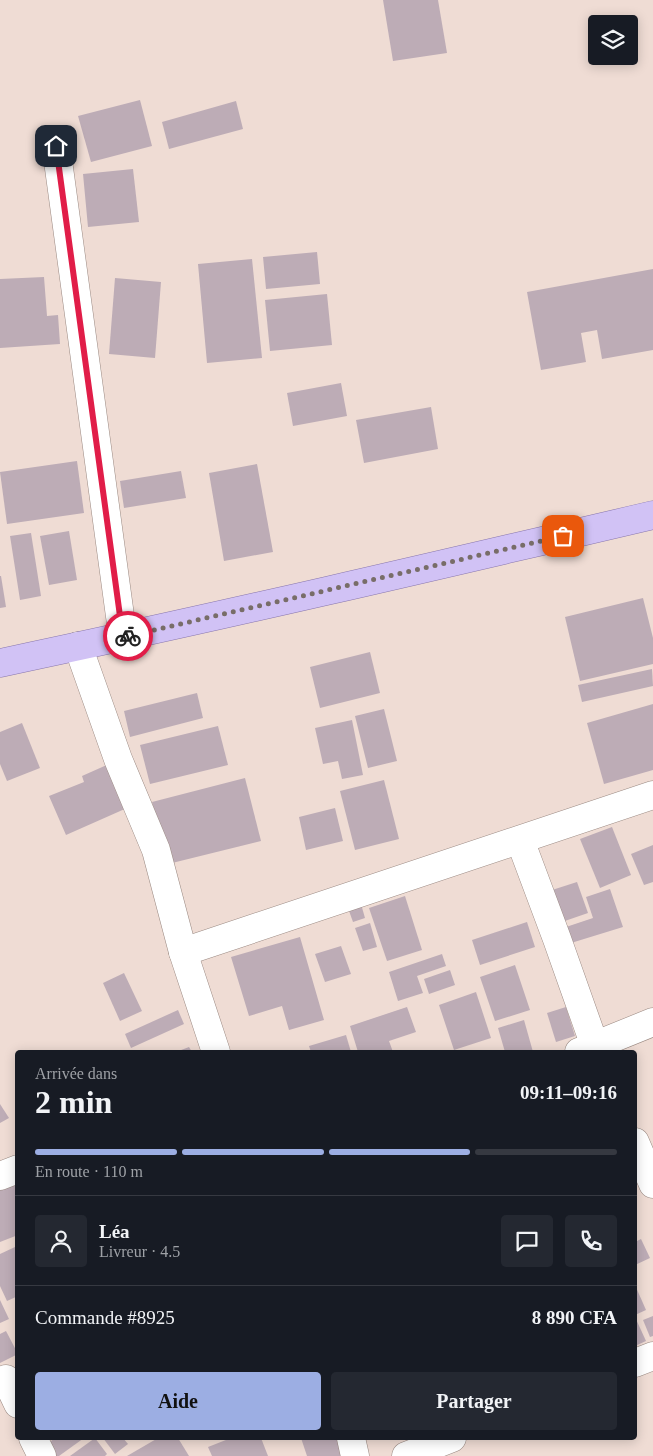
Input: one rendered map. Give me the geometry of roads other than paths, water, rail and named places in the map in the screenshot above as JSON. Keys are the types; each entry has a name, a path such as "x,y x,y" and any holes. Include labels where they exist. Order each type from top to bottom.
{"main road":[{"path":"0,663 123,638 653,515"}],"street":[{"path":"56,146 123,638"},
{"path":"78,646 118,759 156,850 183,952 215,1050"},
{"path":"183,952 653,795"},
{"path":"520,840 557,939 590,1050 653,1022"},
{"path":"637,1147 653,1184"},
{"path":"0,1176 15,1169"},
{"path":"637,1362 653,1356"},
{"path":"8,1378 15,1396"},
{"path":"34,1440 42,1456"},
{"path":"351,1440 355,1456"},
{"path":"406,1456 447,1440"}]}
